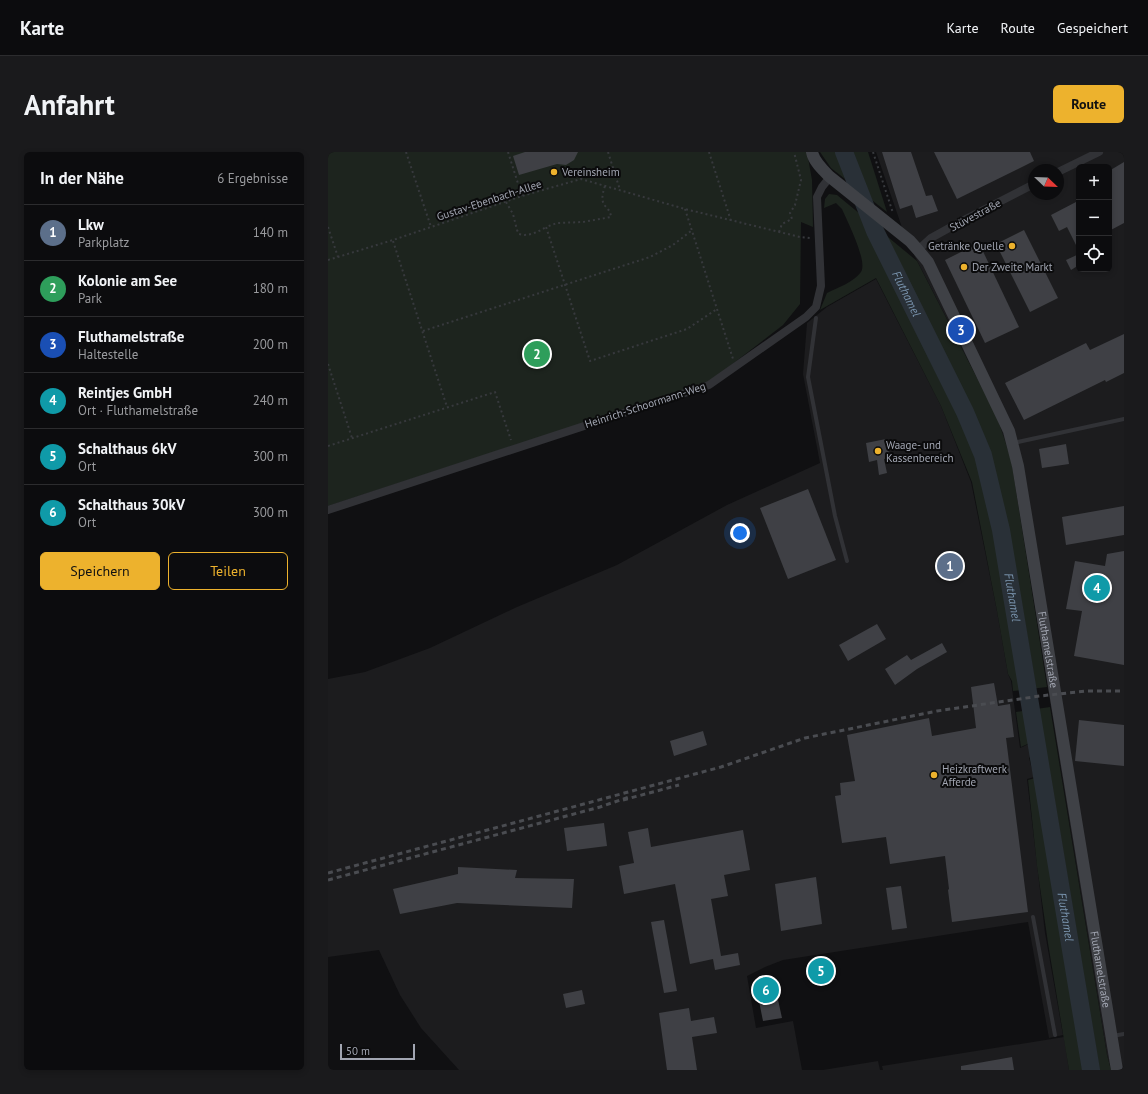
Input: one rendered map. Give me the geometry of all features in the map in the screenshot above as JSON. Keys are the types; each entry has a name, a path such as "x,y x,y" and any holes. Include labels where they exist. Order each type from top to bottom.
{"main road":[{"name":"Fluthamelstraße","path":"812,152 822,170 896,230 918,250 928,262 1009,432 1019,474 1118,1070"}],"street":[{"path":"1064,169 1099,152"},
{"name":"Heinrich-Schoormann-Weg","path":"328,510 513,448 709,385 806,317 816,307 821,286 817,197 822,187 830,177"},
{"name":"Stüvestraße","path":"918,250 928,240 1028,187"}],"lane":[{"path":"816,318 808,377 835,516 847,561"},
{"path":"1012,443 1124,419"},
{"path":"1033,917 1055,1035"},
{"path":"1112,1036 1124,1034"}],"path":[{"path":"406,152 431,227"},
{"path":"508,152 522,196"},
{"path":"608,152 620,190"},
{"path":"709,152 731,221"},
{"path":"778,232 782,224 792,219 790,213 795,205 801,180 794,152"},
{"path":"873,152 893,212 896,230"},
{"name":"Gustav-Ebenbach-Allee","path":"328,260 393,240 522,196 581,179 731,221 800,237 820,238"},
{"path":"506,202 515,219 519,234 527,234 538,232 557,223 583,222 610,217 609,211 603,202 602,196 605,186"},
{"path":"685,209 736,366"},
{"path":"328,227 338,257"},
{"path":"546,227 590,360 687,329 717,309"},
{"path":"423,331 650,256 673,245 691,231"},
{"path":"393,240 447,407"},
{"path":"328,364 352,438"},
{"path":"328,446 495,392 513,448"}],"shaded area":[{"path":"328,152 807,152 812,180 813,227 801,222 800,304 783,325 709,382 328,506"},
{"path":"820,152 868,152 887,212 831,168"},
{"path":"876,152 1124,152 1124,1070 1111,1070 1107,1055 1011,459 997,417 906,239"},
{"path":"829,194 837,195 917,261 997,417 1011,459 1047,687 1013,691 1012,681 1008,674 972,482 941,406 876,278 820,310 827,293 854,279 861,272 862,267 862,259 859,250 842,209 836,203 824,208 825,199"},
{"path":"876,279 941,406 971,482 1008,674 1011,681 1020,748 1031,743 1033,752 1029,758 1034,777 1027,779 1045,933 1063,1035 1049,1038 1028,922 783,960 747,976 756,1028 793,1021 802,1070 459,1070 421,1028 400,995 379,950 328,957 328,679 365,672 430,648 517,607 617,565 727,505 820,463 803,374 807,323 827,307"},
{"path":"1050,707 1107,1055 1111,1070 1069,1070 1037,866 1028,780 1035,778 1030,758 1034,753 1032,742 1021,747 1016,712"},
{"path":"1064,1037 1069,1070 883,1070 882,1066"},
{"path":"878,1061 880,1070 823,1070"}],"building":[{"path":"525,152 578,152 574,160 566,165 557,164 519,175 513,156"},
{"path":"882,152 911,152 926,196 932,195 938,211 916,218 912,205 900,209"},
{"path":"934,152 1030,152 1034,161 957,199"},
{"path":"1124,162 1124,223 1112,229 1112,200 1112,169"},
{"path":"1076,202 1076,245 1067,227 1059,231 1051,215"},
{"path":"1024,230 1058,298 1030,312 996,244"},
{"path":"979,243 1019,327 985,343 945,260"},
{"path":"1076,255 1076,267 1071,270 1066,260"},
{"path":"1124,334 1124,373 1106,382 1105,380 1024,420 1005,383 1086,343 1090,350"},
{"name":"Waage- und Kassenbereich","path":"886,439 890,458 884,459 887,473 879,475 877,460 869,462 866,443"},
{"path":"1066,444 1069,464 1042,468 1039,449"},
{"path":"808,489 836,560 788,579 760,508"},
{"path":"1124,506 1124,535 1066,545 1062,517"},
{"path":"1124,551 1124,665 1074,656 1082,611 1066,609 1075,561 1105,566 1107,554"},
{"path":"877,624 886,639 848,661 839,645"},
{"path":"942,643 947,652 917,669 895,685 885,669 907,655 911,660"},
{"name":"Heizkraftwerk Afferde","path":"994,683 998,706 1010,704 1014,737 1006,738 1028,912 952,922 945,856 890,864 886,837 842,843 835,796 841,795 840,783 855,781 847,735 929,718 932,736 976,728 971,687"},
{"path":"1079,720 1124,725 1124,766 1075,761"},
{"path":"703,731 707,745 674,756 670,741"},
{"path":"604,823 607,846 567,851 564,828"},
{"path":"648,828 651,847 743,830 750,870 724,875 728,896 711,899 721,956 738,953 740,965 715,970 713,959 690,964 675,884 624,894 619,866 634,863 628,832"},
{"path":"458,867 517,870 515,878 574,879 572,908 457,903 400,914 393,889 458,874"},
{"path":"816,877 822,924 781,931 775,884"},
{"path":"901,886 907,928 892,930 886,888"},
{"path":"664,920 677,991 664,993 651,922"},
{"path":"827,966 828,974 815,976 814,968"},
{"path":"773,977 782,1018 763,1021 755,981"},
{"path":"582,990 585,1004 566,1008 563,994"},
{"path":"689,1008 691,1021 714,1017 717,1033 692,1037 697,1070 667,1070 659,1013"},
{"path":"1012,1057 1014,1070 961,1070 961,1066"}],"waterway":[{"name":"Fluthamel","path":"844,152 875,231 965,412 983,455 1001,530 1091,1070"}],"railway":[{"path":"328,873 721,767 805,738 937,711 1086,691 1124,691"},
{"path":"623,800 679,785"},
{"path":"328,880 600,807 629,797"}],"place":[{"name":"Vereinsheim","path":"554,172"},
{"name":"Getränke Quelle","path":"1012,246"},
{"name":"Der Zweite Markt","path":"964,267"},
{"name":"Fluthamelstraße","path":"961,330"},
{"name":"Kolonie am See","path":"537,354"},
{"name":"Waage- und Kassenbereich","path":"878,451"},
{"name":"Lkw","path":"950,566"},
{"name":"Reintjes GmbH","path":"1097,588"},
{"name":"Heizkraftwerk Afferde","path":"934,775"},
{"name":"Schalthaus 6kV","path":"821,971"},
{"name":"Schalthaus 30kV","path":"766,990"}]}
